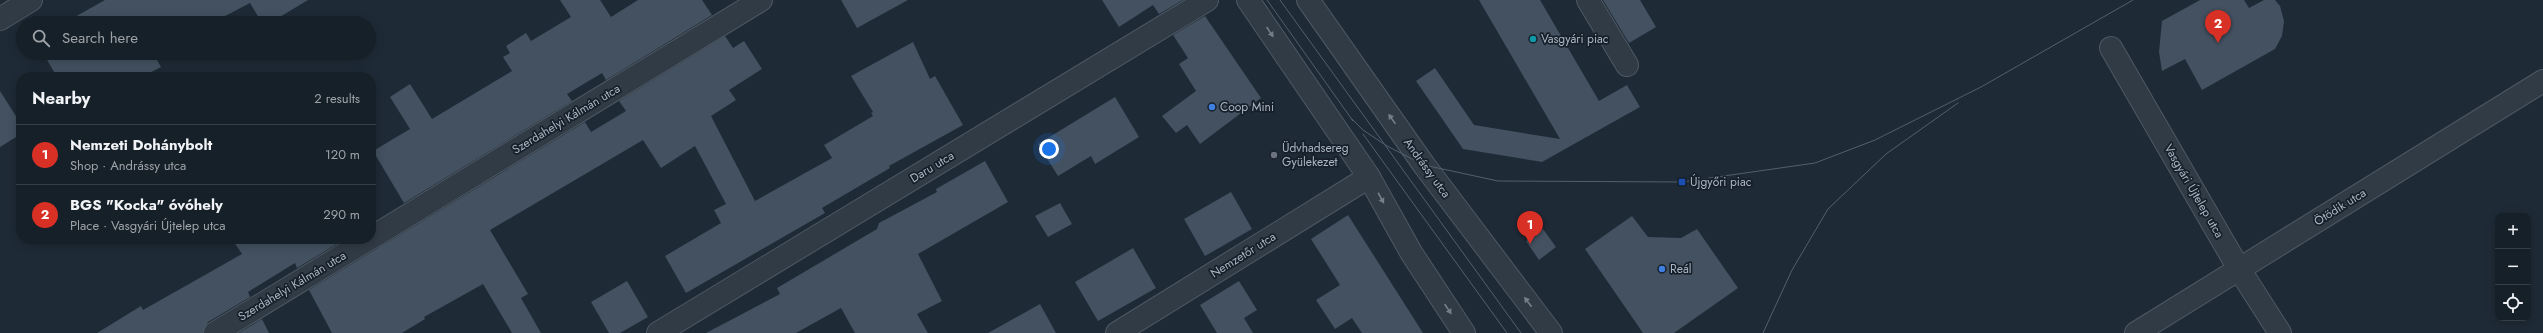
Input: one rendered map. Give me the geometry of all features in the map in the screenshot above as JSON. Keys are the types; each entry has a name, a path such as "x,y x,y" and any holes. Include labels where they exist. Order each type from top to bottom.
{"street":[{"name":"Szerdahelyi Kálmán utca","path":"376,234 761,0"},
{"name":"Daru utca","path":"658,333 1207,0"},
{"path":"1248,0 1369,177 1412,254 1464,333"},
{"name":"Andrássy utca","path":"1308,0 1424,165 1551,333"},
{"path":"1588,0 1626,65"},
{"path":"0,19 29,1"},
{"name":"Vasgyári Újtelep utca","path":"2111,48 2239,269 2280,333"},
{"name":"Ötödik utca","path":"2136,333 2543,81"},
{"name":"Nemzetőr utca","path":"1117,333 1369,177"},
{"name":"Szerdahelyi Kálmán utca","path":"215,333 360,244"}],"building":[{"path":"105,0 308,0 282,16 258,16 250,3 225,16 76,16"},
{"path":"560,0 600,0 611,17 638,0 702,0 712,15 606,80 602,73 567,94 572,101 404,203 376,156 376,149 410,129 390,97 410,84 432,119 512,71 503,57 510,53 506,46 526,33 531,41 571,17"},
{"path":"841,0 908,0 857,28"},
{"path":"1102,0 1183,0 1159,14 1153,5 1119,27"},
{"path":"1479,0 1540,0 1599,101 1627,85 1640,107 1542,162 1463,149 1416,81 1435,68 1474,125 1560,139"},
{"path":"1603,0 1640,0 1656,27 1629,43"},
{"path":"2200,0 2244,0 2249,8 2264,0 2275,0 2280,6 2284,21 2282,36 2275,49 2202,90 2185,59 2162,71 2159,52 2162,21"},
{"path":"1205,16 1261,98 1200,144 1187,125 1176,133 1162,116 1196,91 1179,64 1188,58 1173,35"},
{"path":"725,36 733,48 744,41 762,69 729,90 736,100 711,116 755,201 832,158 824,145 873,116 871,113 873,112 851,76 913,42 930,79 935,76 963,125 889,166 890,168 822,208 825,213 686,293 665,256 721,223 714,210 726,204 695,146 661,168 643,140 490,230 528,294 521,298 541,333 512,333 483,284 424,317 425,319 402,333 332,333 309,290 585,122 591,132 626,111 619,101"},
{"path":"47,60 157,60 161,67 152,72 54,72"},
{"path":"0,91 16,116 16,137 0,147"},
{"path":"1115,97 1139,137 1095,164 1091,156 1058,176 1038,144"},
{"path":"985,161 1008,202 918,254 942,301 917,314 928,333 855,333 841,308 796,333 706,333 780,294 777,288 877,229 879,223 937,192 936,189"},
{"path":"1231,192 1252,229 1205,256 1184,219"},
{"path":"1060,203 1072,224 1048,237 1035,216"},
{"path":"1348,215 1423,333 1362,333 1352,318 1335,329 1316,300 1340,285 1311,239"},
{"name":"Reál","path":"1632,216 1648,237 1681,238 1697,229 1738,288 1674,333 1643,333 1585,249"},
{"path":"1543,229 1556,247 1539,260 1526,241"},
{"path":"235,244 337,244 297,268 295,263 248,292 250,297 208,322 203,333 97,333 141,306 143,310 242,254"},
{"path":"1133,248 1156,288 1098,321 1075,282"},
{"path":"627,281 648,317 620,333 609,333 591,302"},
{"path":"1239,281 1257,310 1244,318 1253,333 1217,333 1200,305"},
{"path":"1040,304 1056,333 988,333"},
{"path":"262,319 269,333 239,333"}],"tram line":[{"path":"1267,0 1353,121"},
{"path":"1280,0 1521,333"},
{"path":"1350,117 1363,130 1387,146 1424,165 1498,181 1682,182 1815,163 1875,140 1981,87 2133,0"},
{"path":"1763,333 1792,270 1828,209 1886,154 1958,103"},
{"path":"1363,134 1507,333"}],"place":[{"name":"Vasgyári piac","path":"1533,39"},
{"name":"BGS \"Kocka\" óvóhely","path":"2218,43"},
{"name":"Coop Mini","path":"1212,107"},
{"name":"Üdvhadsereg Gyülekezet","path":"1274,155"},
{"name":"Újgyőri piac","path":"1682,182"},
{"name":"Nemzeti Dohánybolt","path":"1530,244"},
{"name":"Reál","path":"1662,269"}]}
